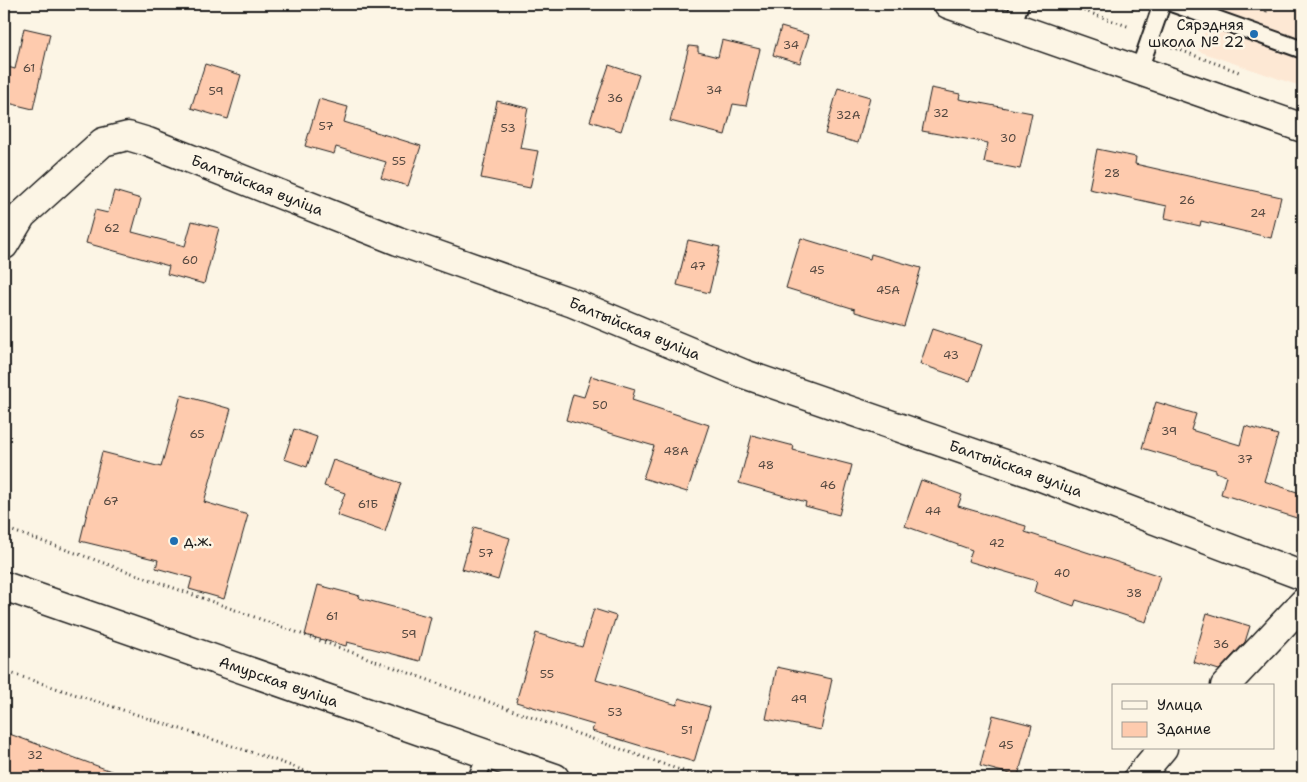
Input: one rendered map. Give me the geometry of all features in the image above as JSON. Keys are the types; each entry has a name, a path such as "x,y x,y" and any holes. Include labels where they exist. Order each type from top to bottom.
{"street":[{"path":"948,4 1016,15 1139,70 1303,128"},
{"name":"Балтыйская вуліца","path":"4,245 22,215 103,142 128,136 148,142 398,241 573,303 744,374 1028,472 1303,576"},
{"name":"Амурская вуліца","path":"4,586 555,778"},
{"path":"1227,684 1303,603"},
{"path":"1138,778 1161,750"}],"lane":[{"path":"1139,70 1162,4"},
{"path":"1174,4 1303,50"},
{"path":"478,778 487,753"}],"path":[{"path":"1065,4 1241,73"},
{"path":"4,528 704,778"},
{"path":"4,671 272,759 324,778"}],"shaded area":[{"name":"Сярэдняя школа № 22","path":"1215,4 1303,4 1303,87 1198,51"}],"building":[{"path":"781,27 809,35 800,63 773,55"},
{"path":"24,28 50,34 33,109 4,102 4,66 15,69"},
{"path":"722,40 760,49 746,106 733,104 725,135 670,121 689,46 698,47 698,52 718,57"},
{"path":"205,64 241,75 228,119 191,108"},
{"path":"609,65 639,75 621,131 590,121"},
{"path":"838,88 870,97 858,143 825,134"},
{"path":"931,88 960,94 959,99 1032,113 1020,169 984,162 988,143 922,131"},
{"path":"319,99 348,107 344,122 421,146 408,186 381,178 386,162 336,147 334,154 305,146"},
{"path":"497,101 528,108 520,148 538,151 530,188 481,178"},
{"path":"1097,149 1136,157 1135,164 1281,197 1271,238 1201,221 1200,226 1165,218 1167,206 1089,189"},
{"path":"114,191 141,199 132,232 185,246 192,221 219,228 204,284 167,274 169,266 86,243 95,210 108,213"},
{"path":"801,238 870,259 871,254 921,268 904,326 855,312 855,309 786,288"},
{"path":"688,240 720,247 709,293 677,285"},
{"path":"932,329 982,345 970,381 920,364"},
{"path":"591,376 635,389 632,400 709,425 687,492 643,478 654,446 566,420 573,394 584,397"},
{"path":"181,395 231,409 204,502 248,515 224,599 189,589 192,578 156,568 158,560 80,541 102,452 161,467"},
{"path":"1156,402 1196,414 1191,430 1240,445 1245,426 1278,435 1264,481 1303,494 1303,520 1221,494 1226,476 1216,472 1216,470 1142,448"},
{"path":"294,429 317,437 307,467 284,459"},
{"path":"752,435 794,446 793,450 852,465 839,515 805,506 806,502 739,483"},
{"path":"333,460 401,483 385,532 337,515 345,493 324,486"},
{"path":"921,480 962,495 958,506 1026,526 1025,532 1160,576 1146,622 1076,600 1074,606 1034,592 1037,581 968,561 972,550 905,526"},
{"path":"474,527 510,538 498,580 462,569"},
{"path":"318,585 431,617 420,661 347,642 346,646 305,635"},
{"path":"594,609 616,616 596,680 677,705 679,698 710,707 694,762 592,731 594,725 516,702 536,633 582,647"},
{"path":"1207,613 1250,626 1245,642 1219,670 1193,662"},
{"path":"777,667 832,679 821,730 766,719"},
{"path":"993,715 1032,725 1018,776 980,766"},
{"path":"4,732 122,775 122,778 4,778"}],"place":[{"name":"Сярэдняя школа № 22","path":"1254,34"},
{"name":"д.ж.","path":"174,541"}]}
